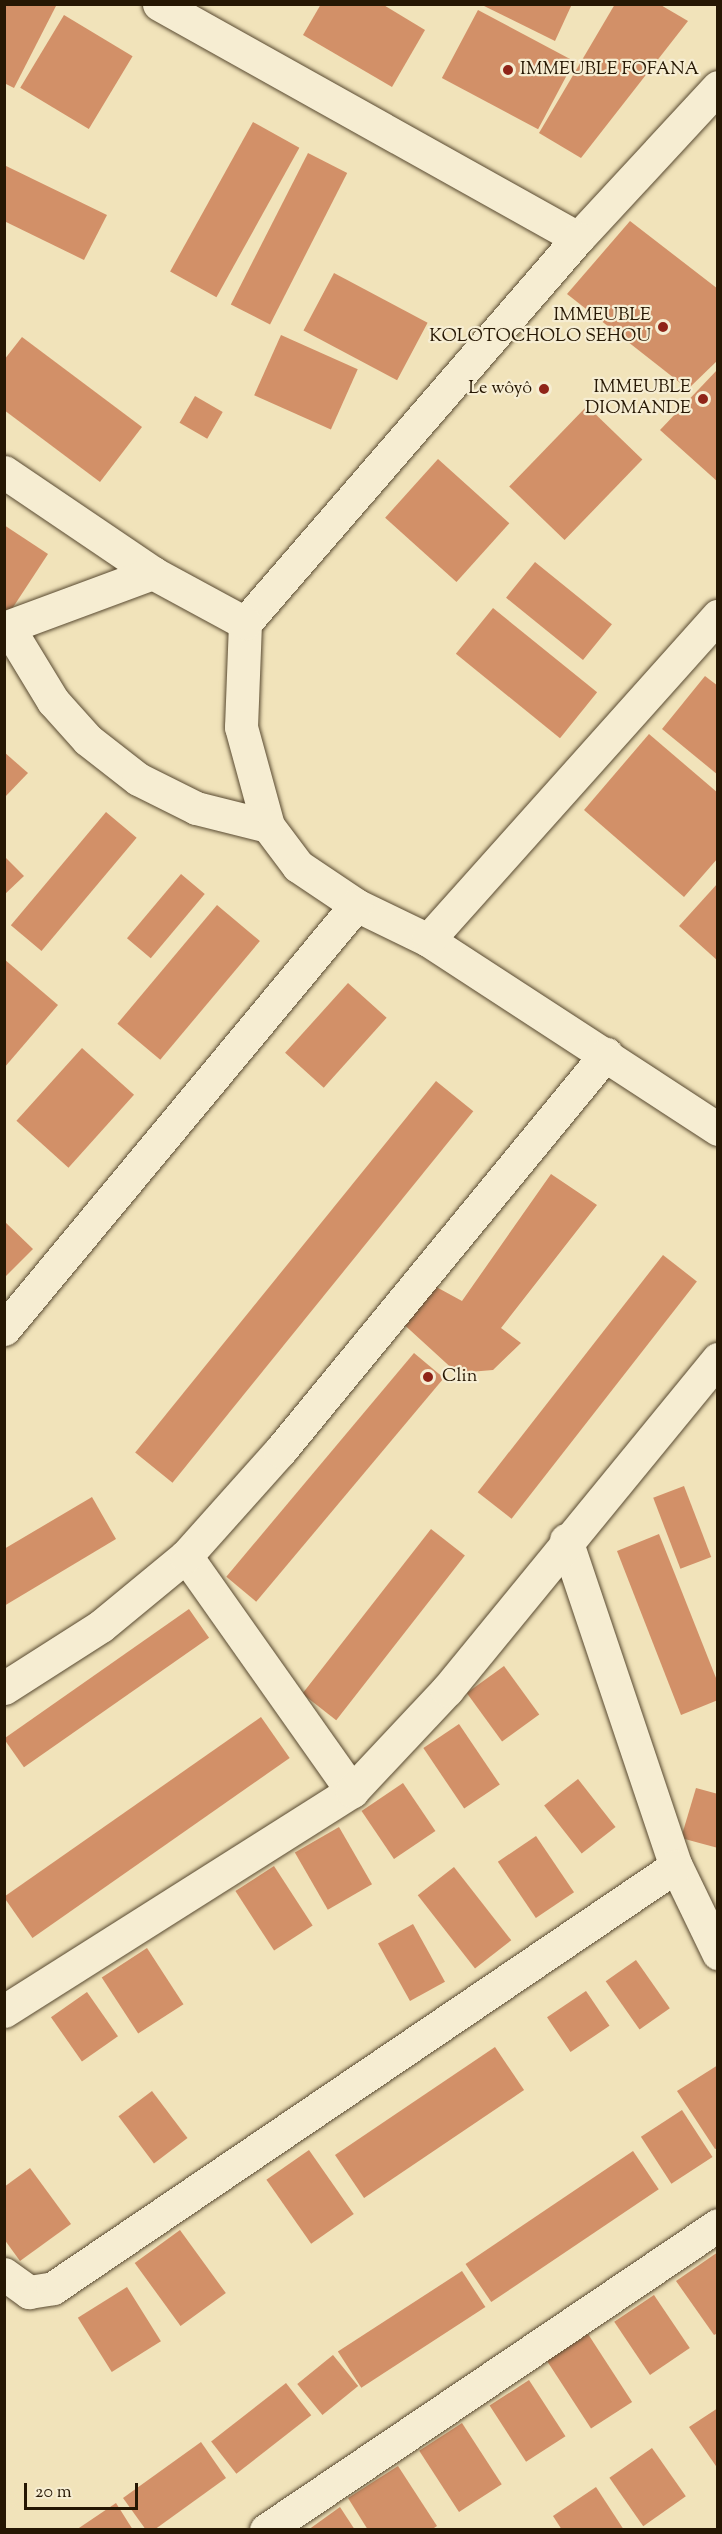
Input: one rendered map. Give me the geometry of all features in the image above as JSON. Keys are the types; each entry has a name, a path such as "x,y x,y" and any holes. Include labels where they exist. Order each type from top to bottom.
{"street":[{"path":"159,4 578,238"},
{"path":"717,87 578,238 244,623 241,727 268,826 298,866 356,905 428,940 606,1054 717,1129"},
{"path":"4,472 153,573 244,623"},
{"path":"153,573 6,627 53,701 88,740 130,772 196,808 268,826"},
{"path":"428,940 717,616"},
{"path":"4,1329 356,905"},
{"path":"4,1688 101,1626 186,1556 280,1451 606,1054"},
{"path":"4,2011 352,1791 447,1690 566,1540 717,1359"},
{"path":"566,1540 676,1866 717,1953"},
{"path":"186,1556 352,1791"},
{"path":"4,2274 28,2292 53,2288 676,1866"},
{"path":"266,2529 717,2225"}],"building":[{"path":"4,4 57,4 14,88 4,83"},
{"path":"321,4 382,4 425,30 392,87 303,35"},
{"path":"480,4 572,4 555,41"},
{"path":"615,4 659,4 688,21 581,158 539,133"},
{"name":"IMMEUBLE FOFANA","path":"478,10 574,61 538,129 442,78"},
{"path":"64,15 133,56 89,129 20,88"},
{"path":"253,122 299,148 216,297 170,272"},
{"path":"308,153 347,173 270,324 231,304"},
{"path":"4,165 107,215 84,260 4,221"},
{"name":"IMMEUBLE KOLOTOCHOLO SEHOU","path":"630,221 718,289 718,360 688,389 567,294"},
{"path":"334,273 428,323 397,380 303,330"},
{"path":"281,335 358,369 331,429 254,395"},
{"path":"22,337 142,427 100,482 4,410 4,360"},
{"name":"IMMEUBLE DIOMANDE","path":"718,369 718,482 660,430"},
{"path":"195,396 223,412 207,439 180,423"},
{"path":"587,406 642,459 565,540 509,487"},
{"path":"438,459 509,523 456,582 385,518"},
{"path":"4,525 48,554 4,621"},
{"path":"535,562 612,624 583,660 506,598"},
{"path":"493,608 597,692 560,738 456,654"},
{"path":"705,676 718,686 718,775 662,729"},
{"path":"649,734 718,793 718,858 684,897 584,810"},
{"path":"4,752 28,773 4,798"},
{"path":"106,812 137,838 42,951 11,925"},
{"path":"4,856 24,876 4,895"},
{"path":"181,874 205,894 151,958 127,938"},
{"path":"718,883 718,961 679,926"},
{"path":"217,905 260,941 160,1060 117,1024"},
{"path":"4,959 58,1005 4,1068"},
{"path":"348,983 387,1018 324,1088 285,1053"},
{"path":"82,1048 134,1095 68,1168 16,1121"},
{"path":"436,1081 473,1111 172,1483 135,1452"},
{"path":"551,1174 597,1205 501,1328 521,1343 493,1370 457,1373 399,1320 429,1283 462,1301"},
{"path":"4,1221 33,1249 4,1278"},
{"path":"663,1255 697,1281 512,1519 478,1492"},
{"path":"414,1353 444,1378 256,1602 226,1577"},
{"path":"684,1486 711,1557 680,1569 653,1498"},
{"path":"92,1497 116,1539 4,1606 4,1549"},
{"path":"431,1529 465,1555 336,1720 302,1694"},
{"path":"659,1534 718,1683 718,1700 681,1715 617,1551"},
{"path":"189,1609 209,1638 24,1767 4,1739"},
{"path":"504,1666 539,1715 502,1742 467,1693"},
{"path":"261,1717 290,1758 32,1938 4,1897"},
{"path":"459,1724 500,1785 464,1809 423,1748"},
{"path":"578,1779 616,1827 582,1854 544,1805"},
{"path":"403,1783 435,1831 394,1859 362,1811"},
{"path":"696,1788 718,1794 718,1848 681,1838"},
{"path":"339,1827 372,1884 328,1910 295,1852"},
{"path":"536,1836 574,1892 536,1918 498,1862"},
{"path":"274,1866 313,1926 274,1951 235,1891"},
{"path":"454,1867 511,1940 475,1969 418,1895"},
{"path":"413,1924 445,1982 410,2001 378,1943"},
{"path":"147,1948 183,2004 138,2034 102,1977"},
{"path":"636,1960 670,2008 640,2030 606,1981"},
{"path":"586,1991 609,2026 571,2052 547,2017"},
{"path":"87,1992 118,2036 82,2061 51,2017"},
{"path":"495,2047 524,2090 364,2198 335,2155"},
{"path":"718,2065 718,2148 715,2149 677,2091"},
{"path":"152,2091 188,2138 154,2163 118,2116"},
{"path":"682,2110 712,2157 671,2184 641,2137"},
{"path":"309,2150 354,2214 311,2244 266,2180"},
{"path":"633,2151 659,2189 491,2302 466,2264"},
{"path":"30,2168 71,2224 20,2261 4,2239 4,2187"},
{"path":"180,2230 226,2293 181,2326 135,2263"},
{"path":"718,2252 718,2333 714,2335 676,2281"},
{"path":"462,2271 485,2307 361,2388 338,2352"},
{"path":"127,2287 161,2341 112,2372 78,2318"},
{"path":"654,2295 690,2348 650,2375 614,2322"},
{"path":"588,2334 632,2402 591,2429 547,2361"},
{"path":"333,2355 358,2386 322,2415 297,2384"},
{"path":"529,2380 565,2436 526,2462 490,2406"},
{"path":"286,2383 311,2415 236,2474 211,2441"},
{"path":"718,2408 718,2469 689,2427"},
{"path":"462,2423 502,2484 459,2512 419,2451"},
{"path":"201,2442 226,2478 154,2530 146,2530 123,2498"},
{"path":"652,2448 686,2496 643,2526 609,2478"},
{"path":"398,2466 437,2526 431,2530 368,2530 348,2498"},
{"path":"596,2487 624,2530 562,2530 553,2516"},
{"path":"116,2503 133,2530 76,2530"},
{"path":"340,2507 355,2530 308,2530"}],"place":[{"name":"IMMEUBLE FOFANA","path":"508,70"},
{"name":"IMMEUBLE KOLOTOCHOLO SEHOU","path":"663,327"},
{"name":"Le wôyô","path":"544,389"},
{"name":"IMMEUBLE DIOMANDE","path":"703,399"},
{"name":"Clin","path":"428,1377"}]}
